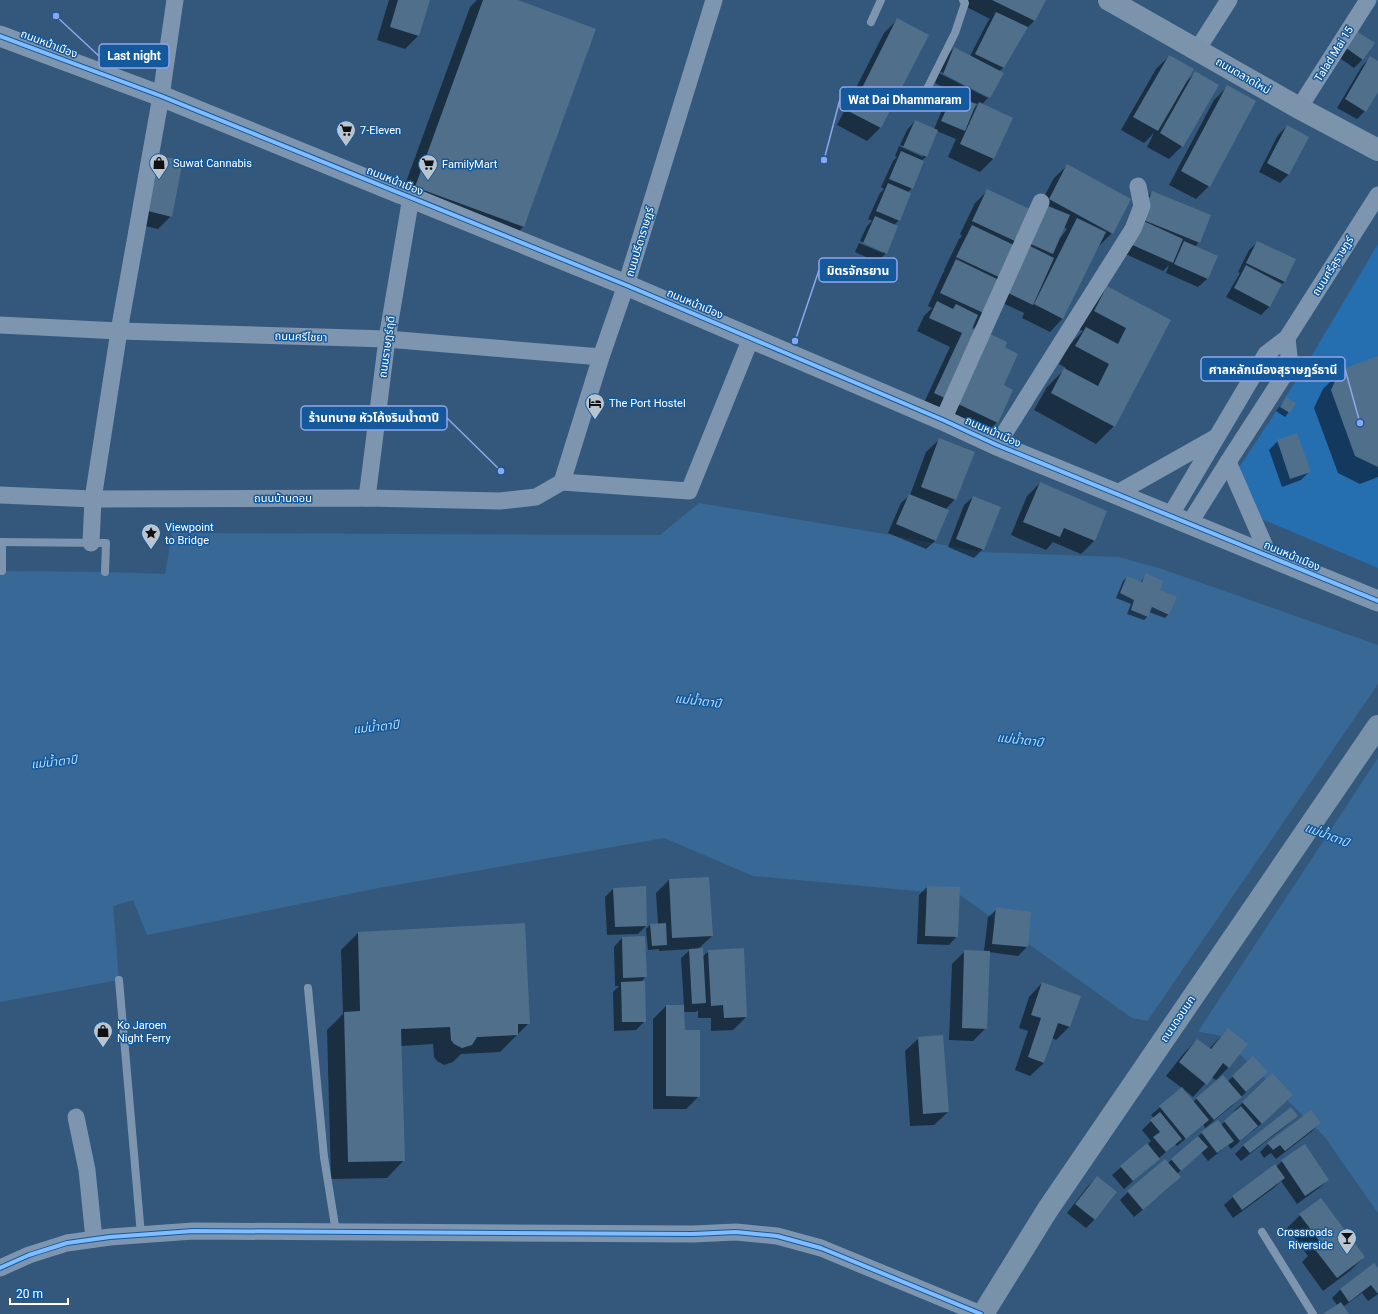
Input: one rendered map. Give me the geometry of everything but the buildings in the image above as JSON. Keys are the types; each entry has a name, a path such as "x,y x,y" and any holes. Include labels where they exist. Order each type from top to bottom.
{"main road":[{"name":"ถนนตลาดใหม่","path":"1109,0 1299,108 1378,150"},
{"name":"ถนนดอนนก","path":"982,1314 1048,1208 1378,726"}],"street":[{"path":"91,543 93,499 119,331 162,96 175,0"},
{"name":"ถนนปรีดาราษฎร์","path":"562,482 601,357 626,284 714,0"},
{"path":"1197,50 1229,0"},
{"name":"Talad Mai 15","path":"1299,108 1368,0"},
{"name":"ถนนหน้าเมือง","path":"0,36 162,96 626,284 943,420 997,445 1378,601"},
{"path":"997,445 1133,229 1142,206 1138,186"},
{"name":"ถนนศรีสุราษฎร์","path":"1170,516 1266,354 1288,338 1378,195"},
{"name":"ถนนราษฎร์ฤดี","path":"368,498 388,339 411,196"},
{"path":"943,420 1041,202"},
{"name":"ถนนศรีไชยา","path":"0,325 119,331 388,339 601,357"},
{"path":"562,482 689,491 751,338"},
{"path":"1189,524 1290,366 1288,338"},
{"name":"ถนนศรีสุราษฎร์","path":"1116,494 1216,437"},
{"path":"1228,462 1269,556"},
{"name":"ถนนบ้านดอน","path":"0,495 93,499 368,498 500,501 536,497 562,482"},
{"path":"76,1117 87,1170 94,1239"},
{"path":"0,1268 29,1255 67,1243 94,1239 193,1231 693,1234 736,1232 777,1236 821,1248 982,1314"}],"lane":[{"path":"871,22 881,0"},
{"path":"919,105 955,33 965,3 963,0"},
{"path":"2,571 1,542 106,543 105,572"},
{"path":"119,980 141,1235"},
{"path":"308,988 324,1157 336,1232"},
{"path":"1262,1232 1313,1314"}],"shaded area":[{"path":"1378,244 1378,568 1259,518 1238,469 1302,372"}],"water":[{"name":"แม่น้ำตาปี","path":"699,503 982,552 1119,557 1162,569 1378,645 1378,1213 1324,1136 1221,1036 1132,1018 960,895 753,876 664,838 379,888 147,935 133,900 113,906 119,980 0,1002 0,571 165,574 172,533 660,535"}],"pier":[{"path":"1378,684 1378,758 1197,1033 1146,1023"}],"cycle path":[{"path":"0,36 161,96 626,285 943,420 997,445 1378,601"},
{"path":"0,1268 29,1255 67,1243 110,1237 193,1231 693,1234 736,1232 777,1236 821,1248 981,1314"}],"place":[{"name":"Last night","path":"56,16"},
{"name":"7-Eleven","path":"346,147"},
{"name":"Wat Dai Dhammaram","path":"824,160"},
{"name":"Suwat Cannabis","path":"159,180"},
{"name":"FamilyMart","path":"428,181"},
{"name":"มิตรจักรยาน","path":"795,341"},
{"name":"The Port Hostel","path":"595,420"},
{"name":"ศาลหลักเมืองสุราษฎร์ธานี","path":"1360,423"},
{"name":"ร้านทนาย หัวโค้งริมน้ำตาปี","path":"501,471"},
{"name":"Viewpoint to Bridge","path":"151,550"},
{"name":"Ko Jaroen Night Ferry","path":"103,1048"},
{"name":"Crossroads Riverside","path":"1347,1255"}]}
